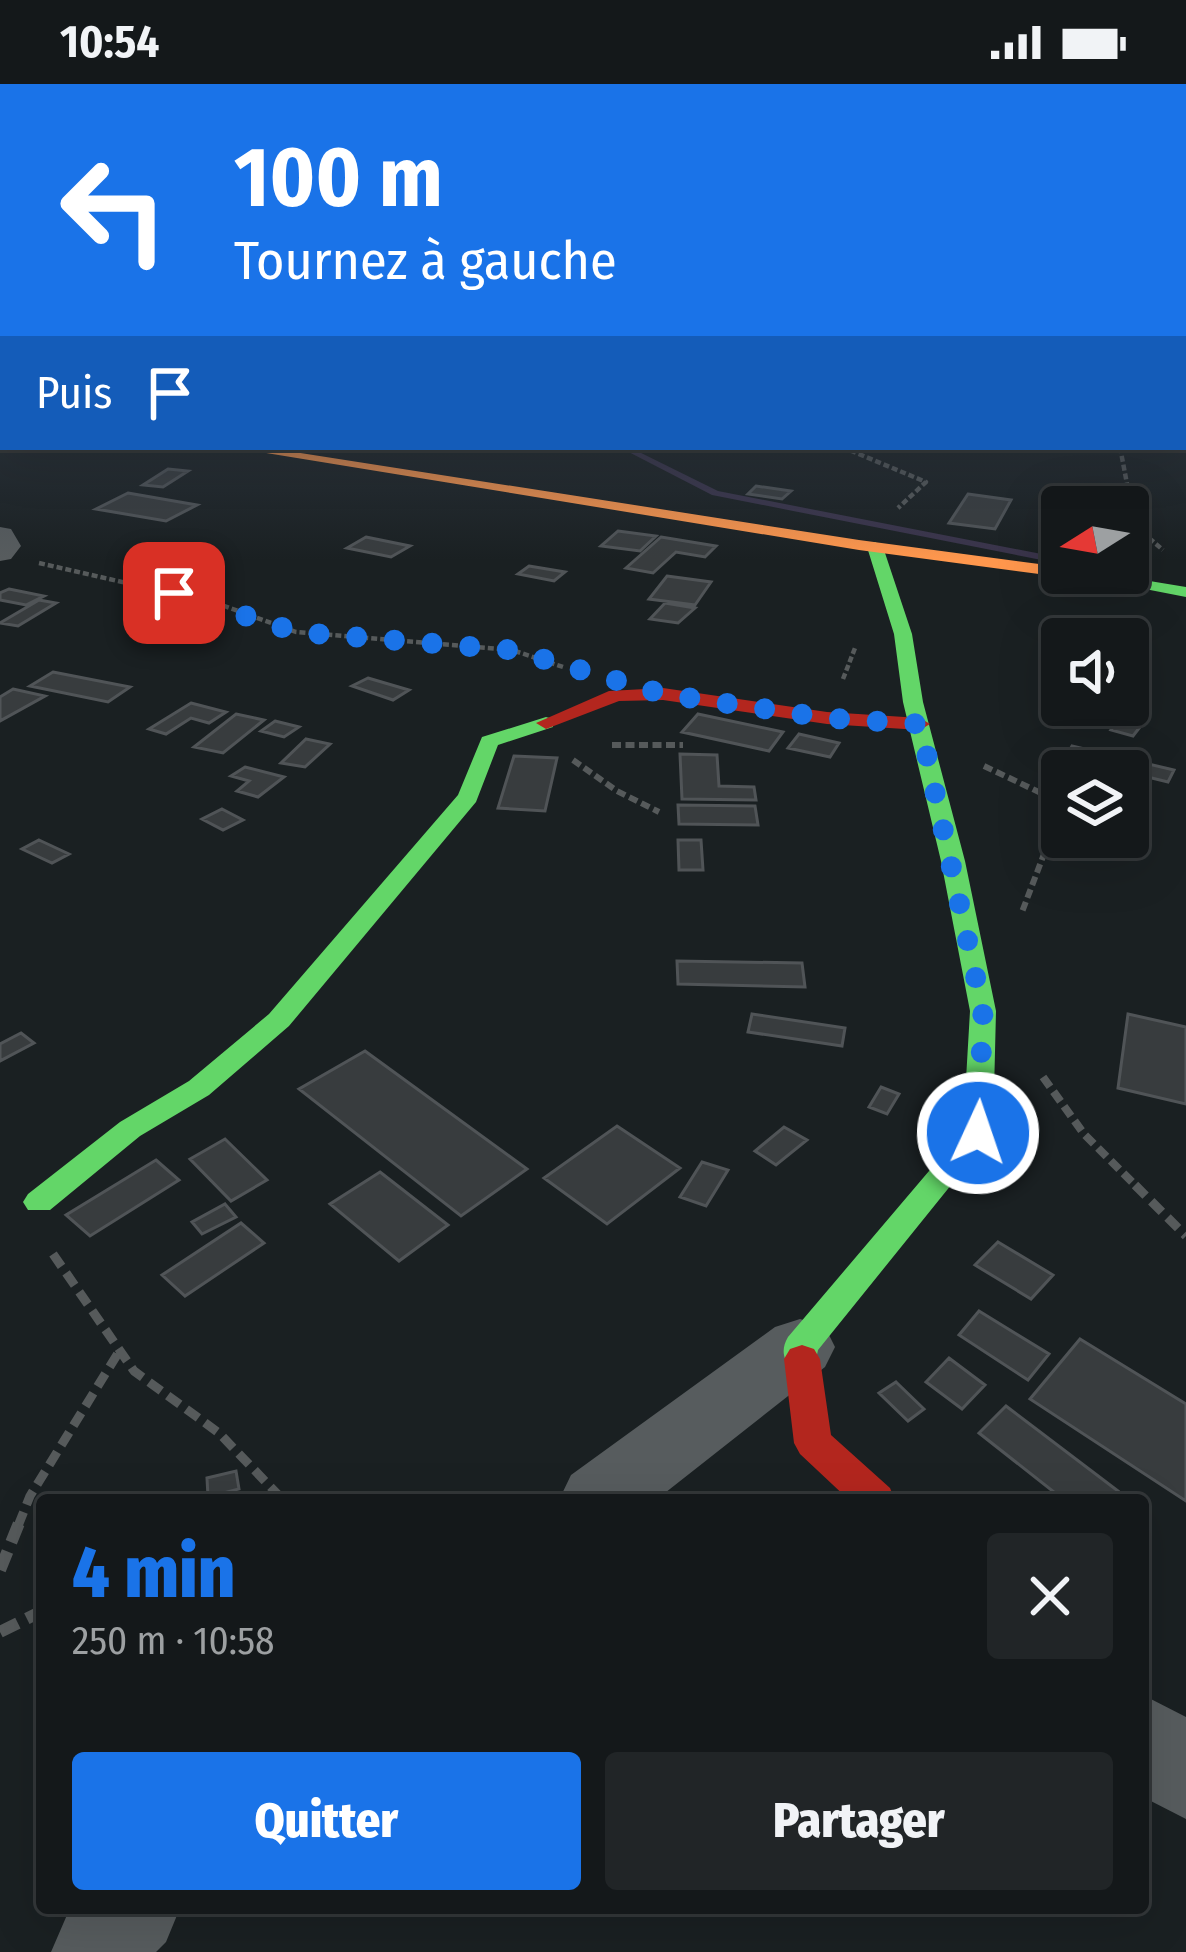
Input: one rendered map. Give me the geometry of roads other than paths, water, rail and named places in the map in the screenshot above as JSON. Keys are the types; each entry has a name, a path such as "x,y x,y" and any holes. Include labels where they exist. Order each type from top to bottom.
{"street":[{"path":"256,450 1041,569"},
{"path":"606,1494 800,1347 978,1133 983,1011 903,634 867,546"},
{"path":"1149,585 1186,592"},
{"path":"39,1202 130,1129 199,1088 279,1020 468,797 489,741 535,729 574,708 616,695 663,694 827,718 920,724"},
{"path":"800,1347 813,1443 869,1494"},
{"path":"1149,1744 1186,1774"},
{"path":"100,1952 126,1914"}],"waterway":[{"path":"629,450 715,493 1041,557"}]}
